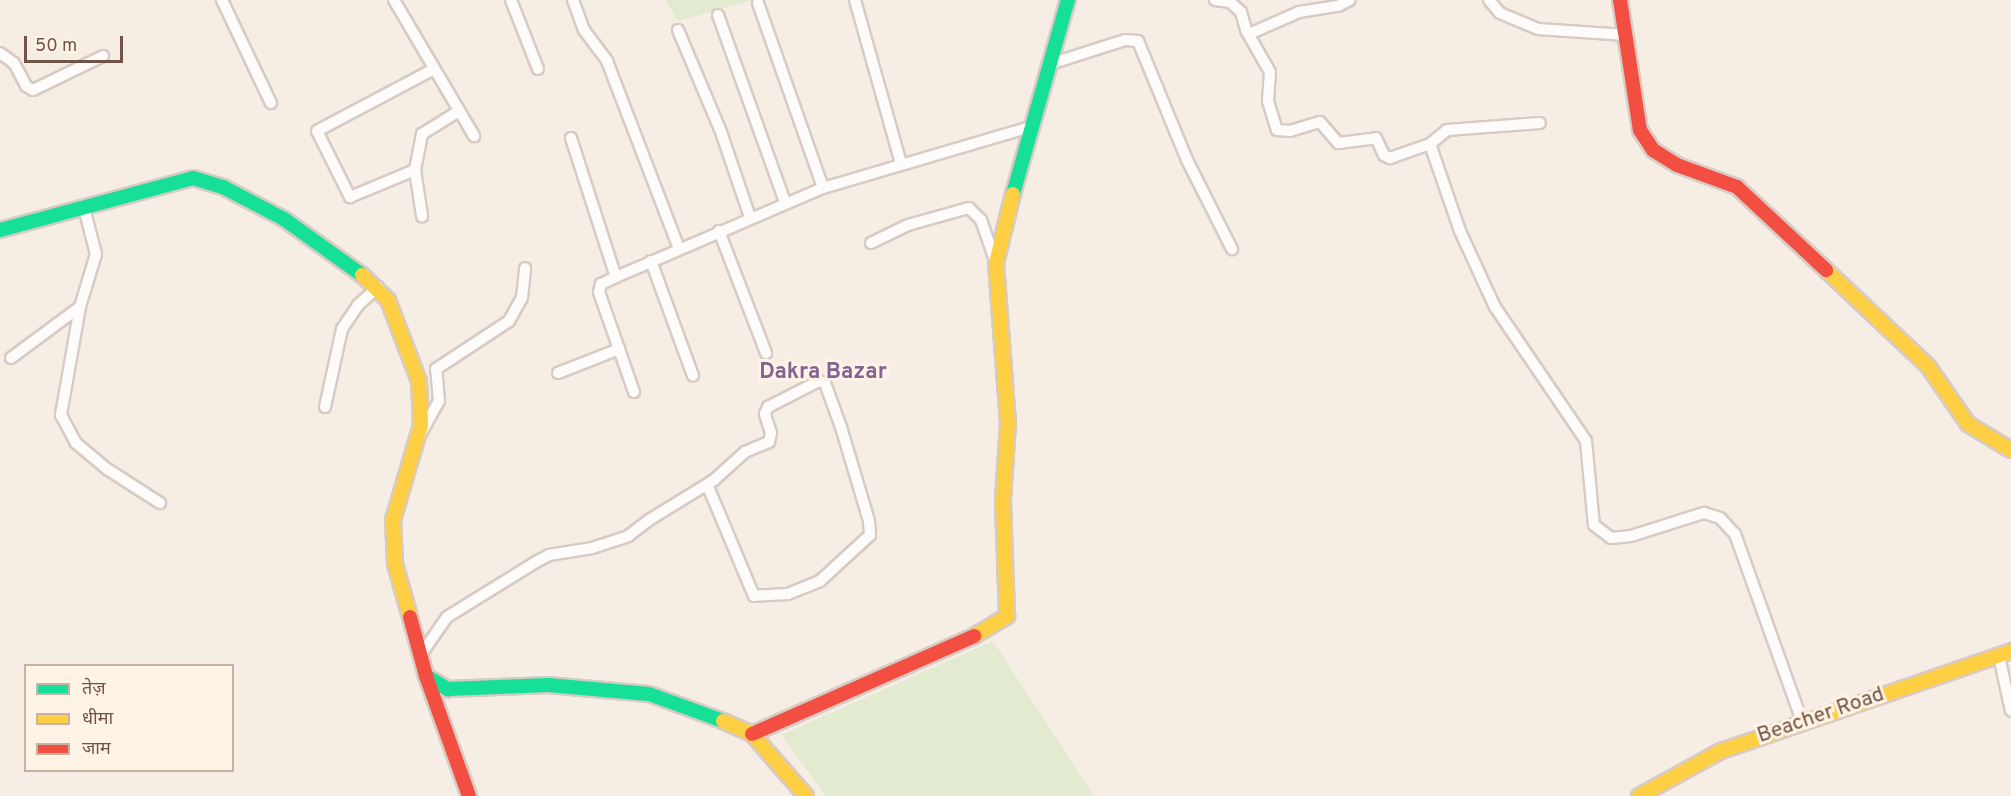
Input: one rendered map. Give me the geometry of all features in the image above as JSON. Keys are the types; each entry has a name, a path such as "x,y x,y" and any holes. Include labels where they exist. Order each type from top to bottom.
{"street":[{"path":"222,0 271,104"},
{"path":"394,0 474,136"},
{"path":"511,0 538,69"},
{"path":"573,0 584,30 607,61 679,249"},
{"path":"855,0 901,164"},
{"path":"996,263 1030,127 1068,0"},
{"path":"1215,0 1236,5 1270,72 1268,101 1277,130 1290,131 1320,122 1338,143 1376,138 1384,155 1390,158 1430,144 1447,130 1540,123"},
{"path":"1249,34 1308,9 1338,6 1350,0"},
{"path":"1489,0 1500,13 1538,29 1626,35"},
{"path":"1620,0 1640,130 1653,150 1677,165 1737,187 1928,366 1968,424 2011,450"},
{"path":"758,3 823,188"},
{"path":"718,15 785,202"},
{"path":"678,30 721,132 750,217"},
{"path":"1047,65 1125,40 1137,41 1187,160 1232,249"},
{"path":"0,53 14,63 26,86 33,90 103,56"},
{"path":"415,170 350,197 317,131 434,69"},
{"path":"422,216 415,170 422,134 459,111"},
{"path":"634,392 599,292 601,284 750,217 823,188 1030,127"},
{"path":"571,138 616,277"},
{"path":"1430,144 1460,231 1495,307 1586,441 1594,525 1611,537 1631,536 1704,513 1720,518 1735,534 1802,721"},
{"path":"0,230 193,178 207,180 284,219 378,287 388,300 419,381 421,425 393,520 395,564 426,676 469,796"},
{"path":"84,208 96,254 81,307 64,385 61,415 65,429 107,469 160,503"},
{"path":"752,734 978,634 1007,616 1003,500 1008,423 996,263 981,220 969,208 908,225 871,243"},
{"path":"719,231 766,353"},
{"path":"651,261 693,376"},
{"path":"417,440 439,401 436,369 509,321 522,298 525,268"},
{"path":"326,407 342,329 378,287"},
{"path":"11,358 81,307"},
{"path":"558,373 619,349"},
{"path":"420,656 447,617 536,562 549,555 601,546 628,536 707,484 745,452 768,442 771,433 765,414 768,407 822,381 842,427 869,521 870,535 820,581 788,594 754,596 707,484"},
{"path":"2005,654 2011,711"},
{"name":"Beacher Road","path":"1639,796 1721,751 1802,721 2005,654"},
{"path":"426,676 456,690 548,685 649,694 688,706 752,734 806,796"}],"green space":[{"path":"665,0 752,0 678,21"},
{"path":"993,641 1094,796 826,796 781,735"}],"traffic: fast":[{"path":"1013,194 1068,0"},
{"path":"0,230 193,178 223,187 284,219 362,275"},
{"path":"426,676 448,689 548,685 649,694 723,721"}],"traffic: slow":[{"path":"974,636 1007,616 1003,500 1008,423 996,263 1013,194"},
{"path":"1826,270 1928,366 1968,424 2011,450"},
{"path":"362,275 388,300 419,381 421,425 393,520 395,564 410,617"},
{"path":"1639,796 1721,751 2011,651"},
{"path":"723,721 752,734 806,796"}],"traffic: jam":[{"path":"1620,0 1640,130 1653,150 1677,165 1737,187 1826,270"},
{"path":"410,617 426,676 469,796"},
{"path":"752,734 974,636"}],"district":[{"name":"Dakra Bazar","path":"823,373"}]}
